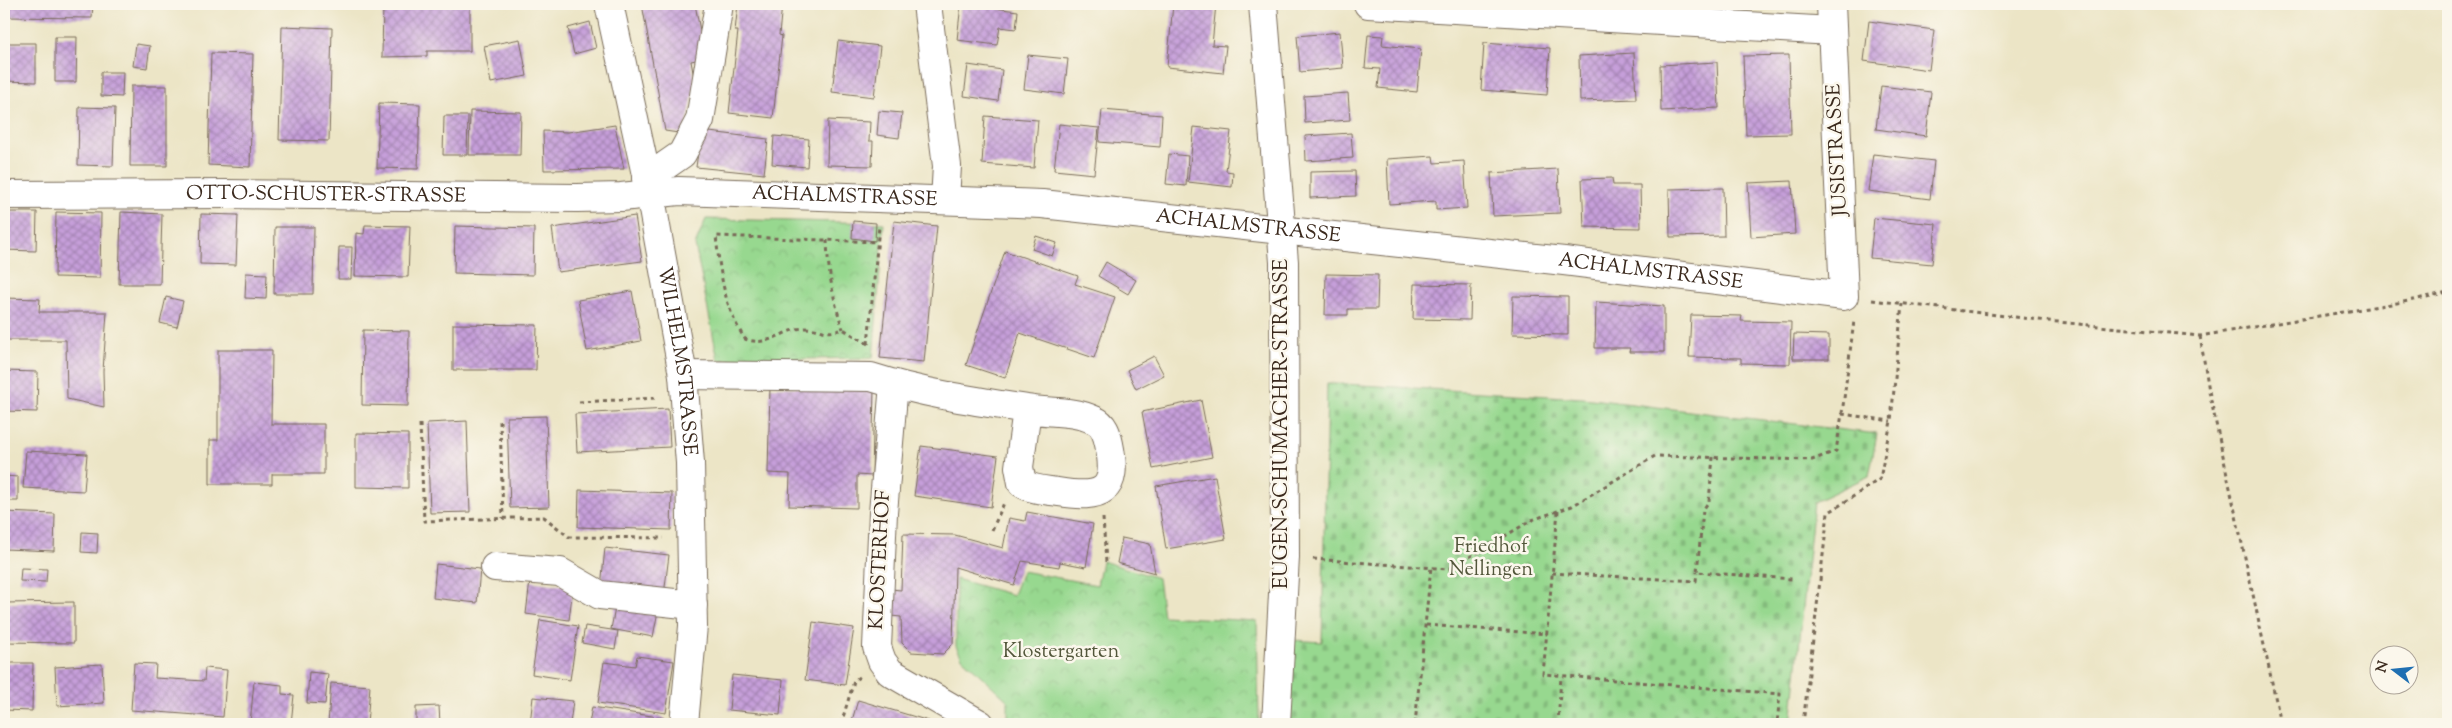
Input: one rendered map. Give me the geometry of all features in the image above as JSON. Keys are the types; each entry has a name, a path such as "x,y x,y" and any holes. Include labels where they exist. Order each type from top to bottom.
{"street":[{"name":"WILHELMSTRASSE","path":"609,4 648,186 684,386 690,463 692,539 690,668 684,724"},
{"path":"648,186 682,154 700,120 719,4"},
{"path":"926,4 947,166 945,200"},
{"name":"EUGEN-SCHUMACHER-STRASSE","path":"1263,4 1284,262 1285,557 1276,724"},
{"path":"1368,4 1832,31"},
{"name":"JUSISTRASSE","path":"1831,4 1850,297"},
{"name":"OTTO-SCHUSTER-STRASSE","path":"4,195 256,194 578,198 622,197 648,186"},
{"name":"ACHALMSTRASSE","path":"648,186 679,191 880,200 945,200 1042,204 1564,261 1850,297"},
{"path":"684,386 882,381 1028,410 1083,416 1100,423 1106,432 1113,470 1110,481 1101,493 1092,495 1061,493 1035,488 1022,483 1019,467 1028,410"},
{"name":"KLOSTERHOF","path":"882,381 883,513 876,633 877,647 882,661"},
{"path":"495,566 560,572 600,594 692,605"},
{"path":"882,661 890,672 904,682 942,701 980,724"}],"path":[{"path":"880,200 868,344 882,381"},
{"path":"843,329 830,333 806,328 784,333 764,342 745,338 730,311 726,298 716,236 877,242"},
{"path":"827,240 834,297 843,329 868,344"},
{"path":"1285,557 1449,569 1532,520 1572,506 1655,456 1812,460 1836,451 1842,414 1850,297 2200,336 2409,301 2448,292"},
{"path":"1803,724 1828,513 1880,478 1891,421 1902,304"},
{"path":"2200,336 2209,391 2281,724"},
{"path":"579,402 684,386"},
{"path":"1842,414 1891,421"},
{"path":"500,421 503,518"},
{"path":"420,424 424,521 544,517 569,537 692,539"},
{"path":"1552,573 1696,581 1703,510 1709,502 1713,457"},
{"path":"1101,493 1106,562"},
{"path":"1558,511 1543,674 1780,694 1777,724"},
{"path":"1415,724 1431,568"},
{"path":"1697,572 1792,578"},
{"path":"1426,625 1547,634"},
{"path":"841,724 854,681 882,661"},
{"path":"1558,724 1561,676"}],"green space":[{"path":"706,219 884,223 873,358 718,360 695,245"},
{"name":"Friedhof Nellingen","path":"1327,383 1583,398 1877,434 1869,476 1814,502 1791,724 1289,724 1293,640 1322,642"},
{"name":"Klostergarten","path":"1102,561 1158,578 1163,616 1257,621 1259,724 1021,724 1008,721 1008,701 962,658 956,646 956,579 1013,595 1022,571 1097,585"}],"building":[{"path":"4,4 93,4 92,18 4,17"},
{"path":"383,4 470,4 470,51 427,51 427,56 382,57"},
{"path":"642,4 695,4 705,58 691,61 695,84 685,134 665,131"},
{"path":"738,4 782,4 779,35 782,36 773,118 729,113 738,31 735,31"},
{"path":"961,4 1018,11 1016,29 1000,27 997,45 957,40"},
{"path":"1173,4 1216,4 1212,45 1226,46 1223,73 1167,67"},
{"path":"1869,21 1934,30 1929,70 1864,61"},
{"path":"590,22 596,48 574,54 568,28"},
{"path":"282,26 332,28 329,141 279,140"},
{"path":"1340,32 1343,68 1300,72 1297,36"},
{"path":"1368,35 1383,36 1382,45 1421,49 1417,92 1378,88 1380,69 1365,68"},
{"path":"55,37 77,37 76,82 55,82"},
{"path":"520,39 527,76 491,83 484,46"},
{"path":"838,41 880,46 874,97 832,92"},
{"path":"4,43 36,43 36,82 4,81"},
{"path":"1484,43 1550,48 1547,95 1481,90"},
{"path":"136,44 150,46 147,68 133,66"},
{"path":"211,53 253,54 250,167 208,165"},
{"path":"1634,53 1636,99 1580,101 1579,56"},
{"path":"1028,55 1068,59 1064,94 1024,89"},
{"path":"1789,55 1791,134 1746,135 1743,56"},
{"path":"1717,62 1719,108 1661,111 1660,65"},
{"path":"968,65 1002,70 998,101 964,96"},
{"path":"101,72 123,72 122,97 101,96"},
{"path":"131,86 167,86 167,166 130,166"},
{"path":"1881,86 1931,92 1926,136 1876,129"},
{"path":"1348,93 1350,120 1305,123 1304,96"},
{"path":"379,103 420,104 418,169 377,168"},
{"path":"79,107 115,108 113,166 78,165"},
{"path":"1102,110 1162,115 1160,147 1099,142"},
{"path":"470,111 521,112 520,155 469,155"},
{"path":"879,111 902,113 899,138 877,135"},
{"path":"444,116 468,116 467,155 443,155"},
{"path":"985,116 1038,120 1034,168 982,164"},
{"path":"828,120 870,122 869,141 873,141 872,166 827,165"},
{"path":"1059,124 1099,128 1094,174 1054,170"},
{"path":"615,125 624,169 544,170 543,131 568,132"},
{"path":"1194,127 1231,131 1226,171 1233,172 1232,187 1188,182"},
{"path":"701,131 768,139 764,174 696,167"},
{"path":"1351,133 1353,158 1306,161 1305,136"},
{"path":"774,136 809,139 807,167 772,164"},
{"path":"1169,154 1188,156 1186,186 1166,184"},
{"path":"1873,154 1934,161 1930,199 1868,191"},
{"path":"1433,156 1434,163 1464,161 1467,208 1436,210 1436,201 1389,204 1387,159"},
{"path":"1558,169 1560,213 1493,216 1491,173"},
{"path":"1355,171 1356,196 1310,198 1310,172"},
{"path":"1612,178 1613,185 1640,185 1641,228 1584,227 1582,179"},
{"path":"1792,181 1795,234 1751,237 1748,183"},
{"path":"1723,188 1724,236 1670,237 1669,189"},
{"path":"4,212 37,212 36,251 4,250"},
{"path":"56,212 101,213 100,278 55,277"},
{"path":"121,212 162,214 160,284 119,284"},
{"path":"201,214 238,215 236,265 200,264"},
{"path":"635,216 642,261 558,272 552,228"},
{"path":"1874,218 1936,224 1932,264 1870,258"},
{"path":"853,221 876,223 875,241 852,238"},
{"path":"894,221 937,226 924,362 880,358"},
{"path":"365,225 410,226 408,277 355,276 356,233 364,234"},
{"path":"455,226 534,228 533,275 454,273"},
{"path":"275,227 314,227 313,294 274,294"},
{"path":"1036,236 1057,243 1052,256 1032,249"},
{"path":"339,247 352,247 351,279 338,279"},
{"path":"1005,251 1078,276 1075,284 1115,297 1094,358 1020,333 1005,378 966,365"},
{"path":"1106,262 1136,280 1128,294 1098,276"},
{"path":"246,273 267,274 266,299 245,298"},
{"path":"1326,274 1378,275 1377,309 1348,309 1348,315 1325,315"},
{"path":"1414,284 1471,285 1470,320 1413,319"},
{"path":"632,291 641,341 587,351 578,300"},
{"path":"1513,296 1568,297 1568,335 1512,334"},
{"path":"166,297 183,301 177,327 160,323"},
{"path":"4,298 40,299 39,312 107,312 103,371 104,407 67,399 66,340 4,340"},
{"path":"1596,302 1664,306 1664,352 1629,352 1630,348 1595,348"},
{"path":"1691,315 1742,316 1741,321 1791,322 1790,364 1741,363 1741,358 1689,357"},
{"path":"453,324 537,325 536,370 453,370"},
{"path":"363,330 409,331 408,406 362,405"},
{"path":"1794,334 1829,335 1829,359 1793,359"},
{"path":"218,350 272,350 271,424 324,424 324,474 272,474 272,484 210,484 210,440 218,440"},
{"path":"1154,356 1164,375 1136,389 1127,370"},
{"path":"4,371 38,372 37,412 4,411"},
{"path":"770,387 874,389 872,476 857,475 857,508 789,506 790,474 768,473"},
{"path":"1201,400 1212,457 1153,469 1142,412"},
{"path":"668,409 670,447 577,452 575,414"},
{"path":"546,416 549,507 510,508 507,417"},
{"path":"467,421 470,512 430,513 427,423"},
{"path":"356,433 408,434 408,488 356,487"},
{"path":"921,446 998,456 991,507 914,496"},
{"path":"26,451 87,454 84,491 23,488"},
{"path":"4,476 18,477 18,501 4,501"},
{"path":"1215,476 1226,539 1166,549 1156,486"},
{"path":"579,490 672,493 671,530 578,527"},
{"path":"4,512 55,514 54,551 4,549"},
{"path":"1027,512 1093,524 1086,567 1060,562 1059,567 1022,561 1014,585 955,567 953,644 943,654 911,652 902,643 901,617 891,616 891,589 901,590 903,534 955,535 1003,548 1009,518 1025,521"},
{"path":"82,532 98,533 97,553 81,552"},
{"path":"1122,538 1150,544 1155,573 1117,563"},
{"path":"605,548 669,555 664,595 601,587"},
{"path":"436,564 480,569 477,603 433,598"},
{"path":"21,568 47,569 46,582 20,581"},
{"path":"530,581 573,587 569,620 526,614"},
{"path":"74,602 74,643 4,642 4,603"},
{"path":"616,603 658,611 653,637 611,629"},
{"path":"540,620 578,626 570,680 532,674"},
{"path":"813,622 854,628 845,685 805,680"},
{"path":"585,626 618,631 615,649 582,643"},
{"path":"637,656 674,661 666,713 598,703 604,662 635,666"},
{"path":"4,663 33,663 32,711 4,710"},
{"path":"134,663 156,664 155,678 204,681 205,668 227,670 223,717 131,710"},
{"path":"102,664 104,703 57,706 55,667"},
{"path":"309,672 328,674 325,704 307,703"},
{"path":"732,675 783,680 780,715 729,710"},
{"path":"254,682 282,685 282,694 294,695 291,724 250,724"},
{"path":"331,683 370,686 367,724 328,724"},
{"path":"533,697 573,701 570,724 530,724"},
{"path":"858,700 929,721 928,724 851,724"},
{"path":"439,706 440,724 416,724 416,707"},
{"path":"592,707 665,718 664,724 589,724"}]}
